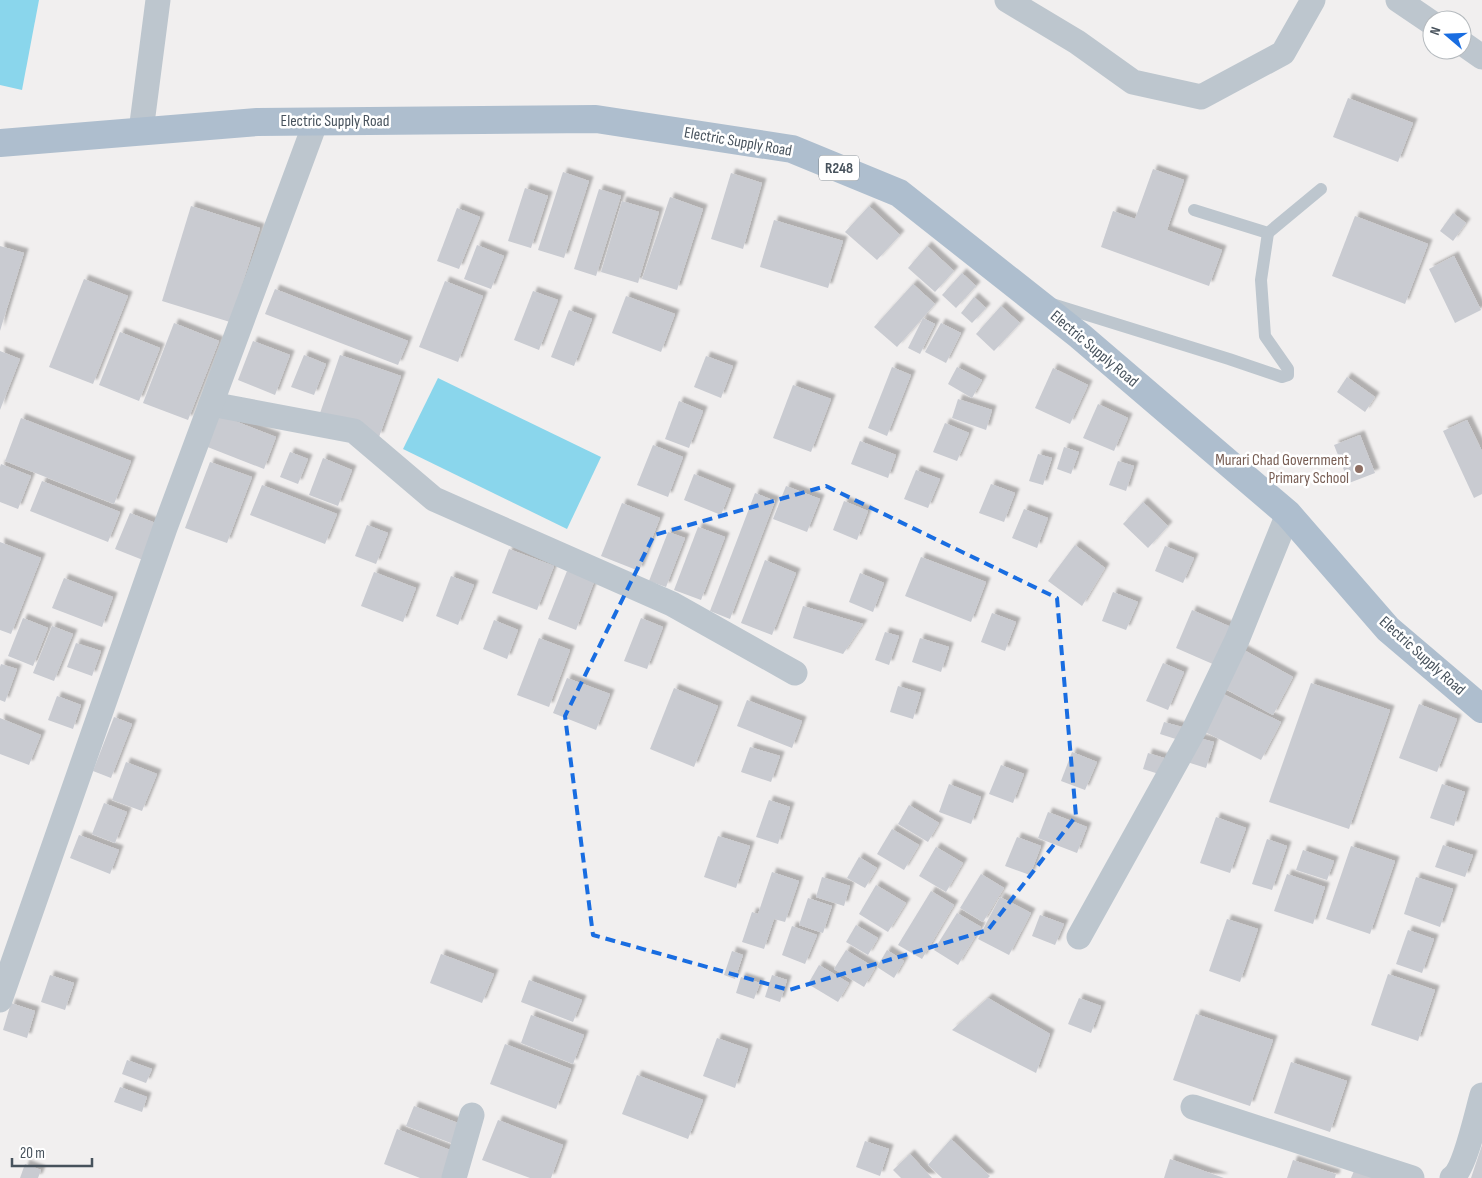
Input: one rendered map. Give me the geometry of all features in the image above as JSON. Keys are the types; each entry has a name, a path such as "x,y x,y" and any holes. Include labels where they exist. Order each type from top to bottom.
{"main road":[{"name":"Electric Supply Road","path":"0,143 257,122 596,119 792,149 899,193 1080,336 1288,514 1388,629 1482,709"}],"street":[{"path":"141,131 158,0"},
{"path":"1007,0 1077,42 1133,82 1202,97 1283,54 1313,0"},
{"path":"1398,0 1422,16"},
{"path":"0,1000 165,528 316,121"},
{"path":"211,404 354,431 434,499 672,604 795,672"},
{"path":"1079,937 1194,730 1237,640 1288,514"},
{"path":"1452,1178 1456,1176 1464,1160 1482,1095"},
{"path":"1193,1106 1412,1178"},
{"path":"454,1178 472,1115"}],"lane":[{"path":"1031,297 1282,377 1288,375 1288,369 1265,336 1261,280 1268,233 1321,189"},
{"path":"1194,210 1268,233"}],"highlighted area":[{"path":"826,486 1057,598 1076,816 988,930 789,990 593,935 565,716 654,535"}],"water":[{"path":"0,0 39,0 22,90 0,85"},
{"path":"438,378 601,457 567,529 403,449"}],"building":[{"path":"1348,98 1413,123 1398,162 1333,137"},
{"path":"1153,169 1184,180 1167,230 1222,250 1209,286 1101,247 1113,211 1135,219"},
{"path":"563,172 589,181 564,258 538,250"},
{"path":"731,173 762,183 743,249 711,239"},
{"path":"525,188 548,196 531,248 508,241"},
{"path":"599,189 621,196 596,276 574,269"},
{"path":"670,197 703,209 677,290 642,279"},
{"path":"622,201 659,212 638,283 601,272"},
{"path":"191,206 260,228 230,322 162,301"},
{"path":"869,206 900,235 877,260 845,232"},
{"path":"457,208 480,217 459,269 437,261"},
{"path":"1453,213 1466,223 1453,241 1440,231"},
{"path":"1355,216 1428,244 1405,304 1332,276"},
{"path":"774,220 843,241 828,288 760,267"},
{"path":"477,245 504,256 491,289 464,279"},
{"path":"0,246 24,253 0,331"},
{"path":"927,246 954,271 935,292 908,268"},
{"path":"1454,256 1481,310 1455,323 1429,269"},
{"path":"962,273 976,286 956,308 942,295"},
{"path":"84,279 128,296 93,384 49,367"},
{"path":"445,281 483,296 458,362 419,347"},
{"path":"913,284 935,304 897,347 874,327"},
{"path":"275,289 408,341 398,365 265,314"},
{"path":"533,291 558,300 539,350 514,340"},
{"path":"626,296 675,314 661,352 612,333"},
{"path":"974,297 986,308 972,323 961,313"},
{"path":"1001,306 1020,323 994,351 976,334"},
{"path":"569,310 592,319 574,366 551,357"},
{"path":"923,318 935,324 920,354 908,348"},
{"path":"174,323 219,341 188,420 143,403"},
{"path":"941,323 961,333 946,363 925,352"},
{"path":"120,332 160,348 139,401 99,385"},
{"path":"253,341 290,355 275,395 238,380"},
{"path":"0,351 20,359 0,410"},
{"path":"304,355 326,364 314,395 291,387"},
{"path":"340,355 401,376 379,437 319,416"},
{"path":"706,356 733,366 721,398 694,387"},
{"path":"892,367 911,375 887,436 868,428"},
{"path":"957,367 982,380 972,398 948,384"},
{"path":"1053,368 1088,385 1070,424 1035,408"},
{"path":"1347,377 1375,397 1365,412 1337,392"},
{"path":"793,385 831,399 811,452 773,438"},
{"path":"958,399 992,410 986,430 952,418"},
{"path":"679,401 703,411 689,448 665,439"},
{"path":"1098,404 1128,418 1114,451 1083,438"},
{"path":"217,414 276,437 264,469 205,446"},
{"path":"21,418 131,461 114,504 5,461"},
{"path":"1467,420 1482,451 1482,494 1474,498 1443,431"},
{"path":"945,423 969,433 957,461 933,452"},
{"path":"1360,435 1375,473 1349,483 1334,445"},
{"path":"860,441 896,455 888,478 851,464"},
{"path":"653,445 683,457 668,497 637,485"},
{"path":"1064,447 1079,452 1071,474 1057,469"},
{"path":"290,452 308,459 298,484 280,477"},
{"path":"1038,454 1052,458 1043,485 1029,481"},
{"path":"323,458 352,470 338,506 309,495"},
{"path":"1118,461 1134,466 1126,491 1109,485"},
{"path":"210,462 252,477 227,543 185,528"},
{"path":"1,464 31,476 18,509 0,502"},
{"path":"916,470 940,479 928,508 904,499"},
{"path":"694,474 731,489 721,515 684,500"},
{"path":"42,481 120,512 108,542 30,511"},
{"path":"991,484 1015,493 1004,522 979,513"},
{"path":"262,485 337,514 325,544 250,515"},
{"path":"786,486 820,499 807,532 773,519"},
{"path":"755,493 775,501 730,619 710,611"},
{"path":"844,501 868,511 857,540 833,530"},
{"path":"1143,502 1168,526 1148,548 1123,524"},
{"path":"622,503 660,518 639,571 601,556"},
{"path":"1024,509 1048,518 1037,548 1012,538"},
{"path":"130,513 163,526 148,562 115,549"},
{"path":"367,525 388,533 376,564 355,556"},
{"path":"698,527 725,537 701,600 674,590"},
{"path":"668,532 685,538 666,587 649,581"},
{"path":"0,542 41,558 11,634 0,630"},
{"path":"1075,545 1105,568 1082,606 1048,581"},
{"path":"1165,546 1194,558 1183,583 1155,571"},
{"path":"509,549 554,566 537,610 492,593"},
{"path":"921,557 986,582 971,622 905,596"},
{"path":"765,560 796,573 772,635 741,623"},
{"path":"567,571 594,582 576,630 548,619"},
{"path":"374,572 416,588 403,622 361,606"},
{"path":"860,573 884,583 873,612 849,602"},
{"path":"451,576 474,585 458,625 436,616"},
{"path":"64,578 113,597 102,627 52,608"},
{"path":"1113,592 1138,602 1126,630 1102,621"},
{"path":"803,606 863,624 843,654 793,638"},
{"path":"1192,610 1231,627 1215,665 1176,648"},
{"path":"992,613 1016,622 1005,651 981,642"},
{"path":"23,618 48,628 33,666 8,656"},
{"path":"641,618 663,627 647,669 624,661"},
{"path":"494,620 518,630 507,659 483,649"},
{"path":"52,626 73,634 54,681 33,673"},
{"path":"885,632 899,636 889,665 875,660"},
{"path":"539,638 570,650 549,707 517,695"},
{"path":"920,638 949,647 941,672 912,662"},
{"path":"76,643 101,651 92,676 67,667"},
{"path":"1242,649 1293,677 1273,715 1222,687"},
{"path":"1163,663 1184,672 1168,710 1146,701"},
{"path":"1,664 17,669 5,702 0,700"},
{"path":"567,678 610,694 596,730 553,713"},
{"path":"1311,683 1390,710 1349,829 1269,802"},
{"path":"898,686 921,693 913,719 890,712"},
{"path":"674,688 718,706 694,767 650,749"},
{"path":"1217,691 1281,722 1261,760 1199,729"},
{"path":"57,696 81,705 73,729 48,720"},
{"path":"747,700 802,721 792,748 737,726"},
{"path":"1419,704 1457,719 1437,772 1399,758"},
{"path":"114,717 132,724 111,778 93,771"},
{"path":"0,718 41,735 29,765 0,754"},
{"path":"1164,722 1189,729 1185,742 1160,734"},
{"path":"1195,737 1214,742 1206,768 1187,762"},
{"path":"750,747 780,756 771,782 741,772"},
{"path":"1072,752 1097,762 1085,790 1061,781"},
{"path":"1148,753 1164,758 1159,774 1143,769"},
{"path":"126,762 157,774 142,811 112,800"},
{"path":"1001,765 1024,774 1013,803 989,794"},
{"path":"949,784 981,797 971,824 939,812"},
{"path":"1442,784 1465,792 1454,826 1430,818"},
{"path":"769,800 790,807 778,844 756,837"},
{"path":"104,803 127,812 115,843 92,834"},
{"path":"909,805 939,823 928,842 898,824"},
{"path":"1048,812 1087,827 1077,853 1038,838"},
{"path":"1216,817 1246,828 1230,873 1200,863"},
{"path":"892,829 919,845 904,870 877,854"},
{"path":"79,835 119,850 110,874 70,858"},
{"path":"718,836 750,846 736,888 704,877"},
{"path":"1017,837 1041,846 1030,875 1005,866"},
{"path":"1267,839 1287,846 1272,890 1252,884"},
{"path":"1443,845 1473,855 1465,877 1435,867"},
{"path":"1351,846 1395,861 1370,934 1326,919"},
{"path":"936,847 963,863 946,892 919,876"},
{"path":"1303,850 1334,861 1327,880 1296,870"},
{"path":"859,857 877,868 865,888 847,878"},
{"path":"772,872 799,881 785,922 774,919 764,949 742,942 752,912 758,914"},
{"path":"981,874 1004,888 983,922 960,908"},
{"path":"1287,874 1325,887 1313,924 1274,911"},
{"path":"822,877 850,886 844,906 816,897"},
{"path":"1416,877 1453,889 1440,927 1404,914"},
{"path":"876,885 906,903 888,932 859,914"},
{"path":"931,891 954,905 922,959 898,945"},
{"path":"1000,897 1031,913 1009,955 978,939"},
{"path":"808,898 832,906 823,933 799,925"},
{"path":"957,913 981,927 958,965 934,950"},
{"path":"1040,915 1064,924 1055,945 1032,936"},
{"path":"1227,919 1258,929 1240,982 1209,971"},
{"path":"856,925 878,938 868,955 846,942"},
{"path":"792,926 817,935 805,964 782,955"},
{"path":"1408,930 1434,939 1422,973 1396,964"},
{"path":"846,950 875,968 864,987 834,969"},
{"path":"887,950 904,961 894,978 877,967"},
{"path":"732,951 743,955 735,979 724,975"},
{"path":"441,954 494,974 482,1003 430,983"},
{"path":"819,965 849,983 838,1002 808,984"},
{"path":"1388,974 1435,990 1418,1041 1371,1025"},
{"path":"50,975 74,983 65,1010 41,1002"},
{"path":"772,975 787,980 780,1002 765,997"},
{"path":"741,977 760,983 754,999 736,993"},
{"path":"529,980 582,1000 573,1022 521,1002"},
{"path":"988,998 1050,1034 1036,1073 952,1030"},
{"path":"1079,998 1101,1006 1091,1033 1068,1024"},
{"path":"11,1003 35,1011 27,1038 3,1030"},
{"path":"1196,1014 1273,1040 1250,1106 1173,1080"},
{"path":"531,1015 584,1035 573,1064 521,1043"},
{"path":"717,1038 748,1049 735,1088 703,1076"},
{"path":"505,1044 571,1069 556,1109 490,1084"},
{"path":"127,1060 152,1069 146,1083 122,1074"},
{"path":"1291,1062 1347,1081 1330,1132 1274,1113"},
{"path":"637,1075 703,1100 688,1139 622,1114"},
{"path":"120,1087 147,1097 142,1112 114,1102"},
{"path":"414,1106 463,1125 456,1145 406,1126"},
{"path":"498,1120 563,1145 551,1178 530,1178 482,1160"},
{"path":"397,1129 455,1152 445,1178 420,1178 384,1164"},
{"path":"951,1139 990,1176 988,1178 942,1178 928,1165"},
{"path":"865,1141 889,1149 880,1176 856,1167"},
{"path":"1482,1145 1482,1178 1471,1178"},
{"path":"910,1154 932,1178 901,1178 893,1170"},
{"path":"1170,1159 1224,1178 1164,1178"},
{"path":"1293,1160 1336,1174 1335,1178 1287,1178"},
{"path":"25,1164 41,1170 38,1178 20,1178"},
{"path":"1354,1171 1375,1178 1351,1178"}],"place":[{"name":"Murari Chad Government Primary School","path":"1359,469"}]}
